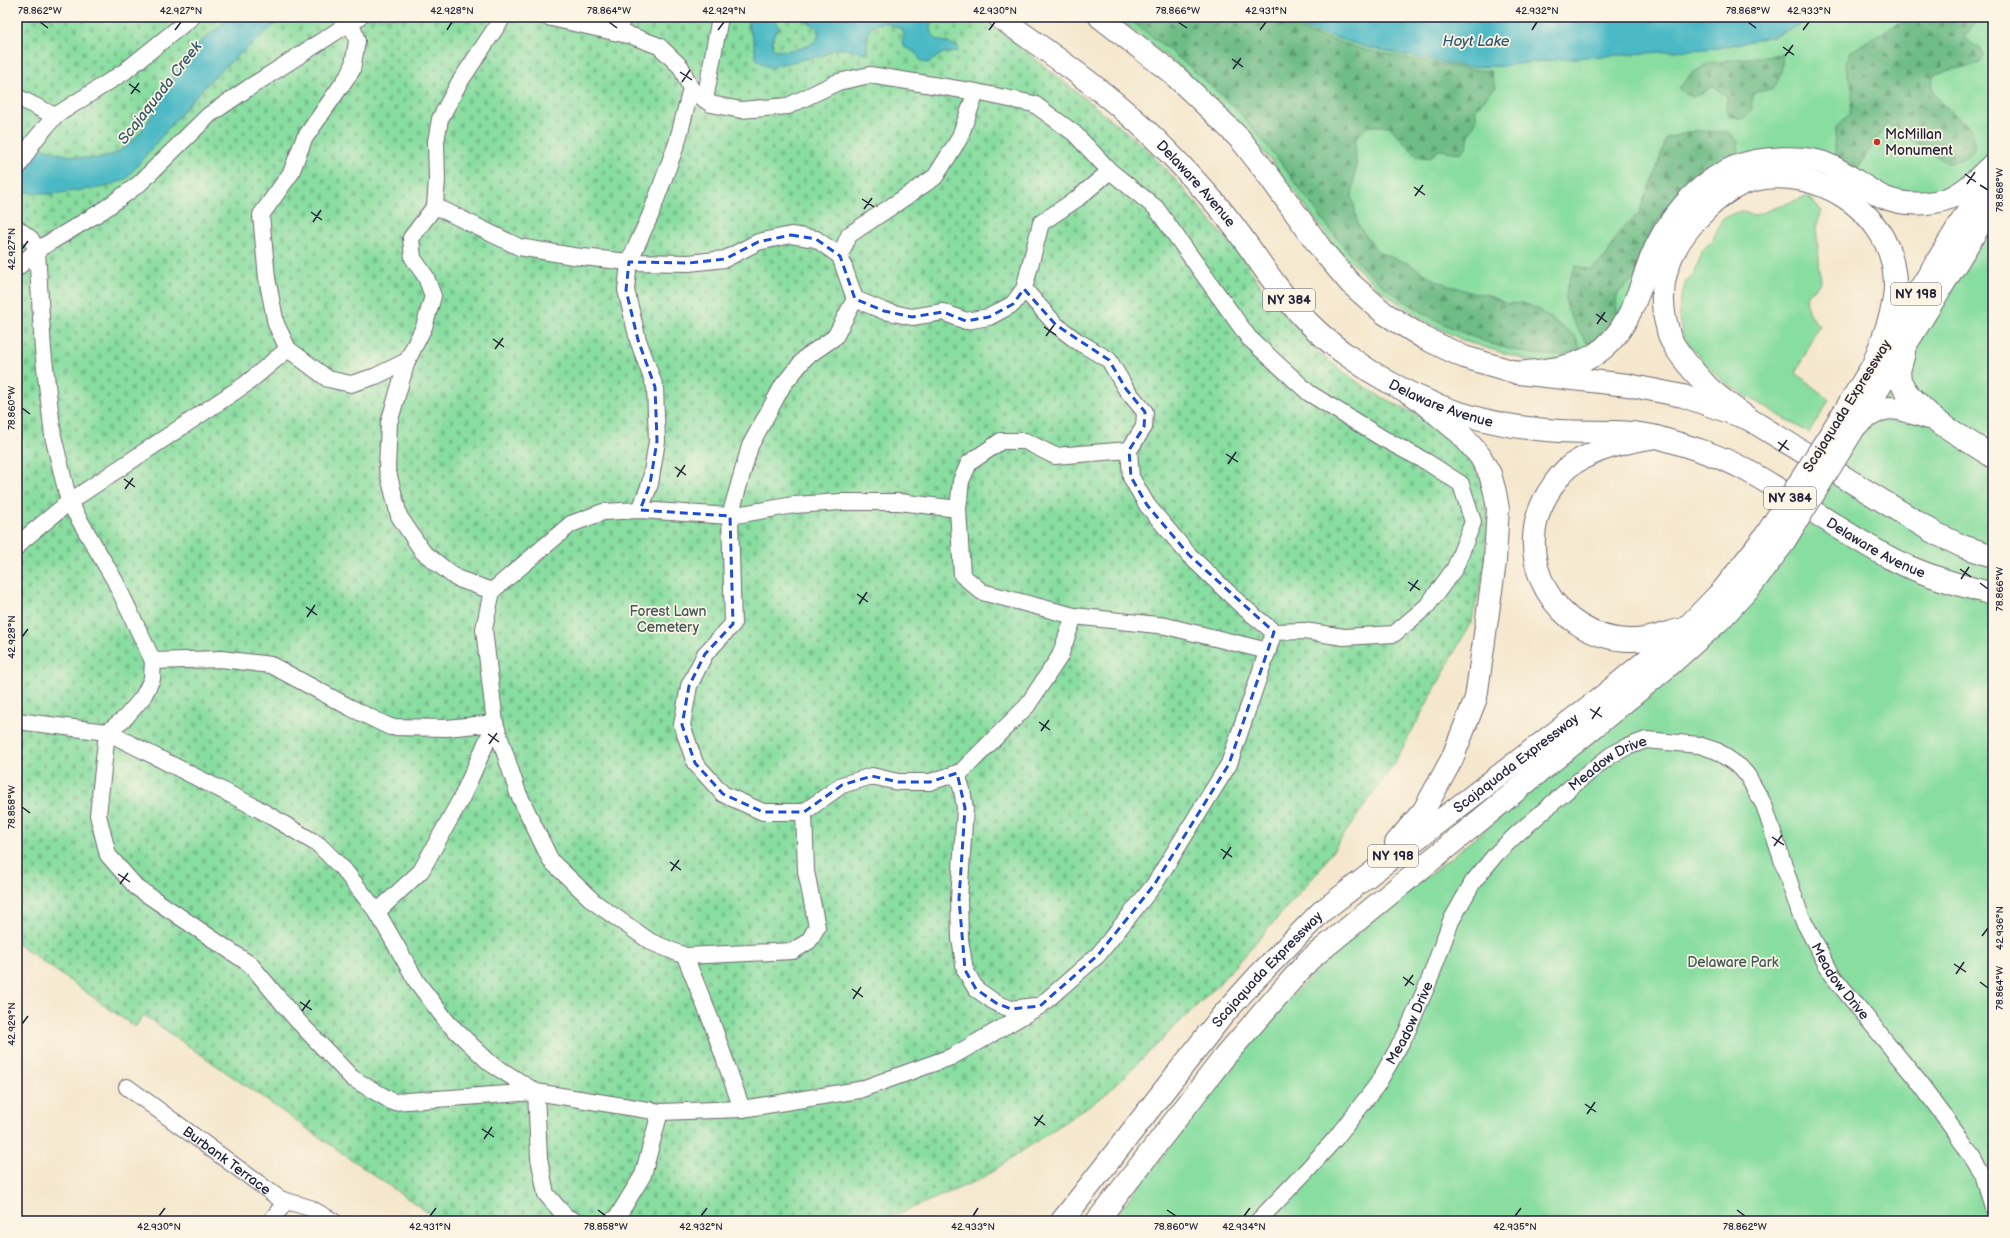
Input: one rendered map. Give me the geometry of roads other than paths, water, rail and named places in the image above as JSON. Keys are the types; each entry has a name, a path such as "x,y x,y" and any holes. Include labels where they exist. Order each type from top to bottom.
{"main road":[{"name":"Delaware Avenue","path":"1000,17 1097,88 1157,140 1219,207 1278,288 1309,323 1345,354 1376,376 1415,396 1457,413 1525,429 1637,434 1656,437 1718,457 1745,469 1835,526 1894,560 1945,580 1993,594"},
{"path":"1100,17 1172,73 1236,135 1270,176 1322,250 1350,283 1384,313 1424,338 1464,357 1518,373 1628,385 1683,396 1749,419"},
{"path":"1518,373 1569,366 1594,355 1609,342 1624,324 1635,304 1652,257 1675,214 1713,179 1735,167 1753,161 1774,159 1816,162 1830,165 1883,197 1901,203 1921,203 1942,201 1963,191 1993,164"},
{"name":"Scajaquada Expressway","path":"1848,422 1874,362 1993,171"},
{"path":"1874,362 1889,320 1894,298 1894,272 1888,246 1872,220 1830,187 1806,180 1778,177 1754,180 1726,193 1704,210 1684,233 1671,256 1663,284 1663,305 1670,339 1685,361 1709,389 1749,419 1935,534 1962,546 1993,556"},
{"name":"Scajaquada Expressway","path":"1097,1221 1225,1056 1309,960 1665,669 1720,620 1750,586 1774,540 1848,422 1906,344 1993,204"},
{"path":"1906,344 1899,371 1900,380 1908,394 1935,420 1993,457"},
{"path":"1355,886 1389,851 1424,810 1452,759 1462,736 1476,698 1495,562 1498,509 1490,474 1480,456 1461,434 1415,396"},
{"path":"1848,422 1880,409 1891,408 1902,409 1935,420"},
{"path":"1656,437 1609,447 1588,455 1570,466 1554,482 1543,501 1537,516 1534,539 1535,558 1539,576 1556,606 1583,629 1603,636 1629,641 1686,628"},
{"name":"Scajaquada Expressway","path":"1062,1221 1222,1016 1321,912 1603,696 1686,628 1774,540"}],"street":[{"path":"17,169 34,140 55,116 124,72 192,17"},
{"path":"492,591 456,578 423,552 399,516 386,468 389,424 407,361 424,327 433,296 426,278 413,258 411,238 435,206 437,180 436,141 440,119 459,83 503,17"},
{"path":"547,17 632,36 659,46 681,66 691,89 705,100 711,104 741,110 788,106 838,82 870,75 976,92 1034,104 1074,133 1110,171 1156,208 1249,338 1309,393 1382,438 1427,462 1461,484 1473,522 1455,568 1427,606 1394,634 1344,637 1304,631 1274,632 1242,606 1189,555 1147,505 1131,477 1129,450 1144,426 1145,412 1126,389 1109,360 1077,341 1056,325 1024,289"},
{"path":"614,32 626,17"},
{"path":"705,100 720,17"},
{"path":"17,268 36,250 102,211 139,184 209,115 355,19 357,41 352,70 304,139 291,173 261,215 267,278 276,324 288,349 328,379 351,384 376,376 407,361"},
{"path":"640,510 650,484 657,441 655,387 638,340 626,290 629,262 650,216 677,143 691,89"},
{"path":"840,256 849,235 935,177 959,139 976,92"},
{"path":"17,97 55,116"},
{"path":"435,206 519,246 573,256 629,262 689,264 725,259 758,242 792,235 816,240 840,256 856,299 884,311 912,316 944,312 966,321 989,317 1013,304 1024,289 1041,223 1078,198 1110,171"},
{"path":"17,228 31,239 36,250 43,350 53,436 69,502 115,582 153,661 152,679 143,697 125,718 107,732 98,814 108,855 136,887 250,965 295,1018 352,1078 393,1102 536,1092 660,1112 742,1109 859,1090 951,1058 1040,1006 1098,955 1154,885 1229,764 1274,632"},
{"path":"856,299 835,337 806,357 783,385 750,446 730,516 733,624 705,654 689,686 682,725 695,763 723,794 763,812 804,812 842,785 872,776 898,782 930,782 961,772 1027,706 1060,656 1074,616"},
{"path":"17,547 23,540 69,502 246,384 288,349"},
{"path":"1129,450 1056,456 1025,441 1001,441 969,463 961,481 958,509 962,575 982,592 1074,616 1166,626 1268,652"},
{"path":"804,812 806,871 817,927 809,941 793,950 685,956 651,942 600,906 551,861 518,793 494,723 484,629 492,591 571,524 603,512 640,510 730,516 794,505 841,502 899,502 958,509"},
{"path":"153,661 221,659 271,665 390,727 447,728 494,723"},
{"path":"17,721 107,732 257,808 319,845 344,870 377,912 417,982 448,1023 490,1063 536,1092"},
{"path":"377,912 421,871 462,797 494,723"},
{"name":"Meadow Drive","path":"1258,1221 1331,1144 1377,1085 1406,1034 1429,981 1451,921 1473,882 1496,854 1571,787 1611,755 1646,740 1705,747 1717,751 1740,767 1747,774 1764,805 1800,914 1832,975 1918,1080 1956,1132 1983,1175 1993,1207"},
{"path":"957,773 962,790 964,808 959,899 960,940 965,970 976,989 996,1003 1011,1009 1040,1006"},
{"path":"685,956 712,1023 742,1109"},
{"name":"Burbank Terrace","path":"127,1087 280,1199 310,1208 333,1221"},
{"path":"536,1092 539,1158 546,1194 566,1217 575,1221"},
{"path":"611,1221 616,1219 643,1175 660,1112"},
{"path":"271,1221 286,1201"}],"water":[{"path":"231,17 283,17 218,73 191,101 126,179 105,187 51,194 30,193 17,188 17,139 58,153 79,157 100,158 115,153 128,144 151,118 190,52"},
{"path":"750,17 772,17 780,28 774,34 773,49 782,51 799,49 816,41 819,35 817,28 804,19 804,17 930,17 934,37 958,47 957,52 943,53 928,63 922,62 915,52 904,47 902,42 904,35 903,30 884,22 871,26 867,34 867,52 835,49 827,54 771,68 761,63 756,58 754,42 748,26"},
{"name":"Hoyt Lake","path":"1267,17 1817,17 1774,36 1718,48 1561,59 1501,66 1465,67 1366,47"}],"place":[{"name":"McMillan Monument","path":"1877,142"}],"water label":[{"name":"Scajaquada Creek","path":"160,93"}],"park label":[{"name":"Forest Lawn Cemetery","path":"668,620"},
{"name":"Delaware Park","path":"1733,962"}]}
